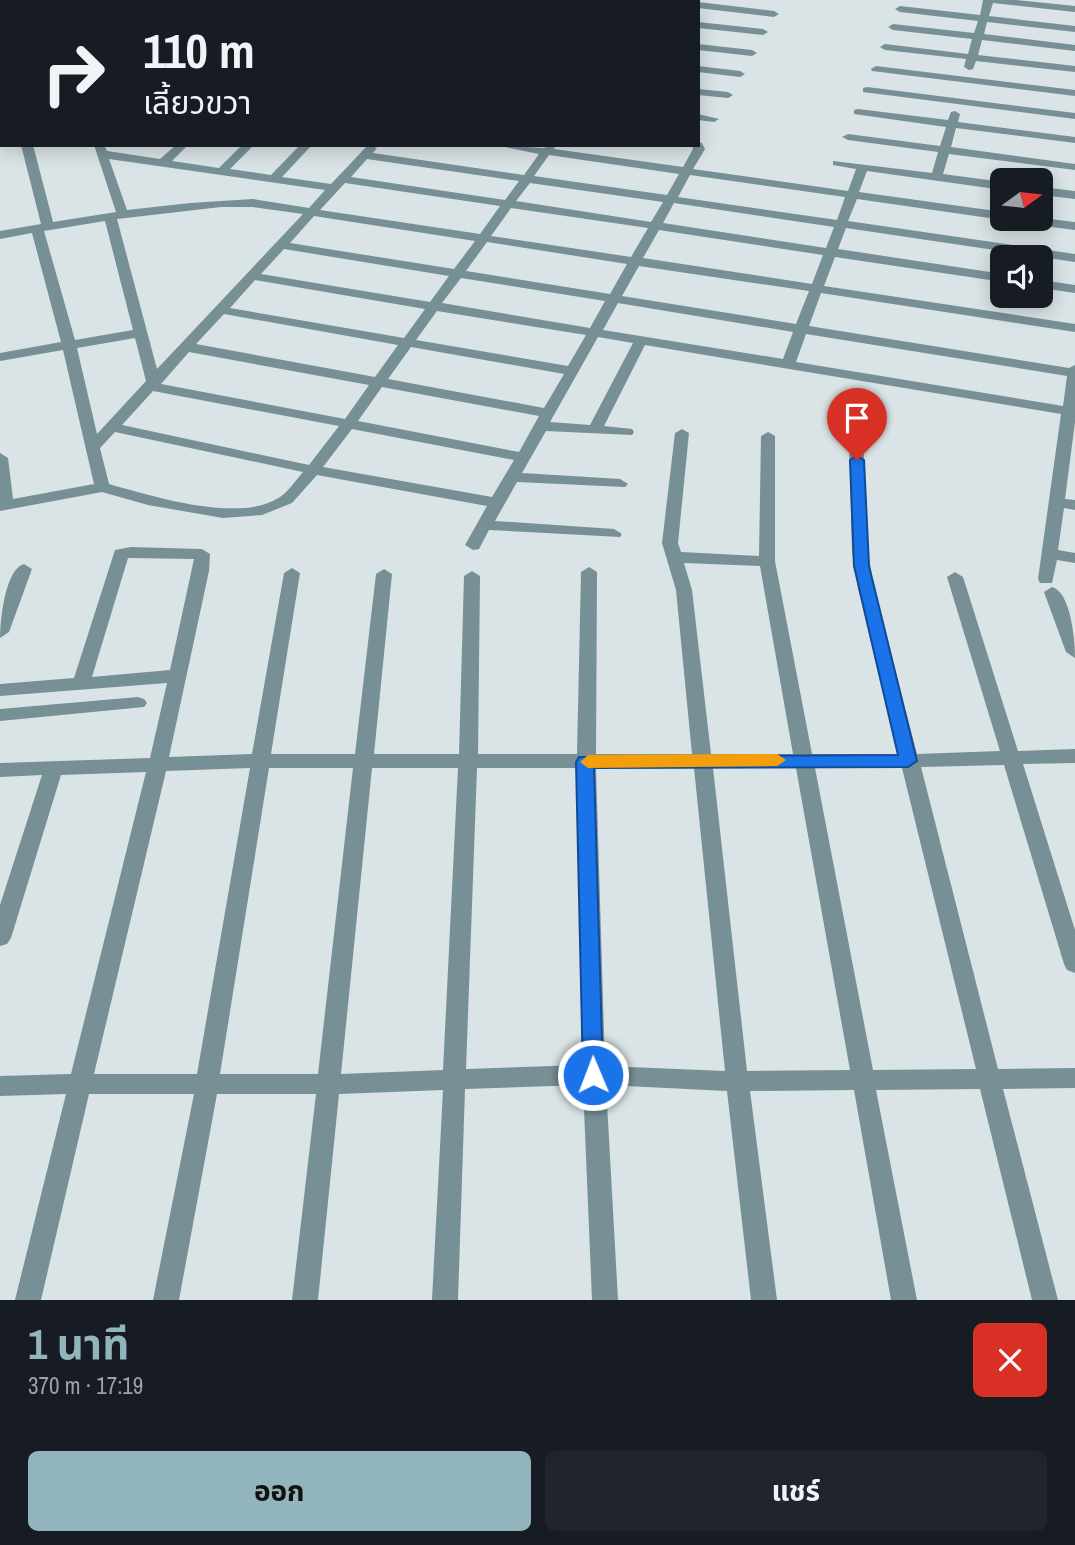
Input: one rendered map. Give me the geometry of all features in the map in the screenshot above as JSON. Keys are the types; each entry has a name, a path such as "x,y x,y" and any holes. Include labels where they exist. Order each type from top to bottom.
{"street":[{"path":"936,177 989,0 1075,9"},
{"path":"700,5 774,13"},
{"path":"900,9 1075,29"},
{"path":"700,25 763,32"},
{"path":"892,27 1075,48"},
{"path":"700,47 751,53"},
{"path":"885,47 1075,69"},
{"path":"700,69 740,74"},
{"path":"876,69 1075,93"},
{"path":"867,90 1075,116"},
{"path":"700,92 727,96"},
{"path":"858,113 1075,140"},
{"path":"700,117 714,120"},
{"path":"848,137 1075,167"},
{"path":"27,147 42,228 102,486"},
{"path":"163,163 181,147"},
{"path":"222,171 247,147"},
{"path":"274,179 305,147"},
{"path":"473,545 698,147"},
{"path":"0,458 3,505 102,486 148,500 210,511 248,512 269,508 286,500 348,424 548,148 684,171 990,214"},
{"path":"93,447 369,150 527,178 1075,258"},
{"path":"152,385 103,152 274,179 338,183 508,204 990,276"},
{"path":"837,163 990,184"},
{"path":"787,366 863,167"},
{"path":"1054,193 1075,195"},
{"path":"0,235 117,216 230,203 253,203 484,236 1075,328"},
{"path":"1054,223 1075,226"},
{"path":"281,245 1075,372 1068,456 1056,502 1048,553 1049,585 1075,652"},
{"path":"253,276 1072,412"},
{"path":"1053,286 1075,289"},
{"path":"221,310 571,371"},
{"path":"0,357 142,333"},
{"path":"595,430 640,342"},
{"path":"187,347 377,383 595,430 627,432"},
{"path":"152,385 523,457"},
{"path":"113,427 313,470 497,503"},
{"path":"682,433 670,543 684,590 737,1081 764,1300"},
{"path":"768,436 767,561 904,1300"},
{"path":"856,437 861,566 1045,1300"},
{"path":"512,477 620,484"},
{"path":"1056,502 1075,506"},
{"path":"485,525 614,534"},
{"path":"1048,553 1075,558"},
{"path":"28,1300 158,763 204,558 202,554 121,554 81,684"},
{"path":"673,557 767,561"},
{"path":"0,632 24,569"},
{"path":"589,572 585,762 593,1075 606,1300"},
{"path":"166,1300 207,1084 292,573"},
{"path":"305,1300 384,575"},
{"path":"445,1300 468,762 472,576"},
{"path":"955,577 1075,964"},
{"path":"0,691 177,676"},
{"path":"0,715 138,703"},
{"path":"0,770 259,761 908,761 1075,756"},
{"path":"0,938 54,767"},
{"path":"0,1087 79,1084 328,1084 593,1075 737,1081 1075,1078"}],"slow traffic":[{"path":"588,762 777,760"}],"route":[{"path":"593,1075 585,762 908,761 861,566 857,460"}]}
